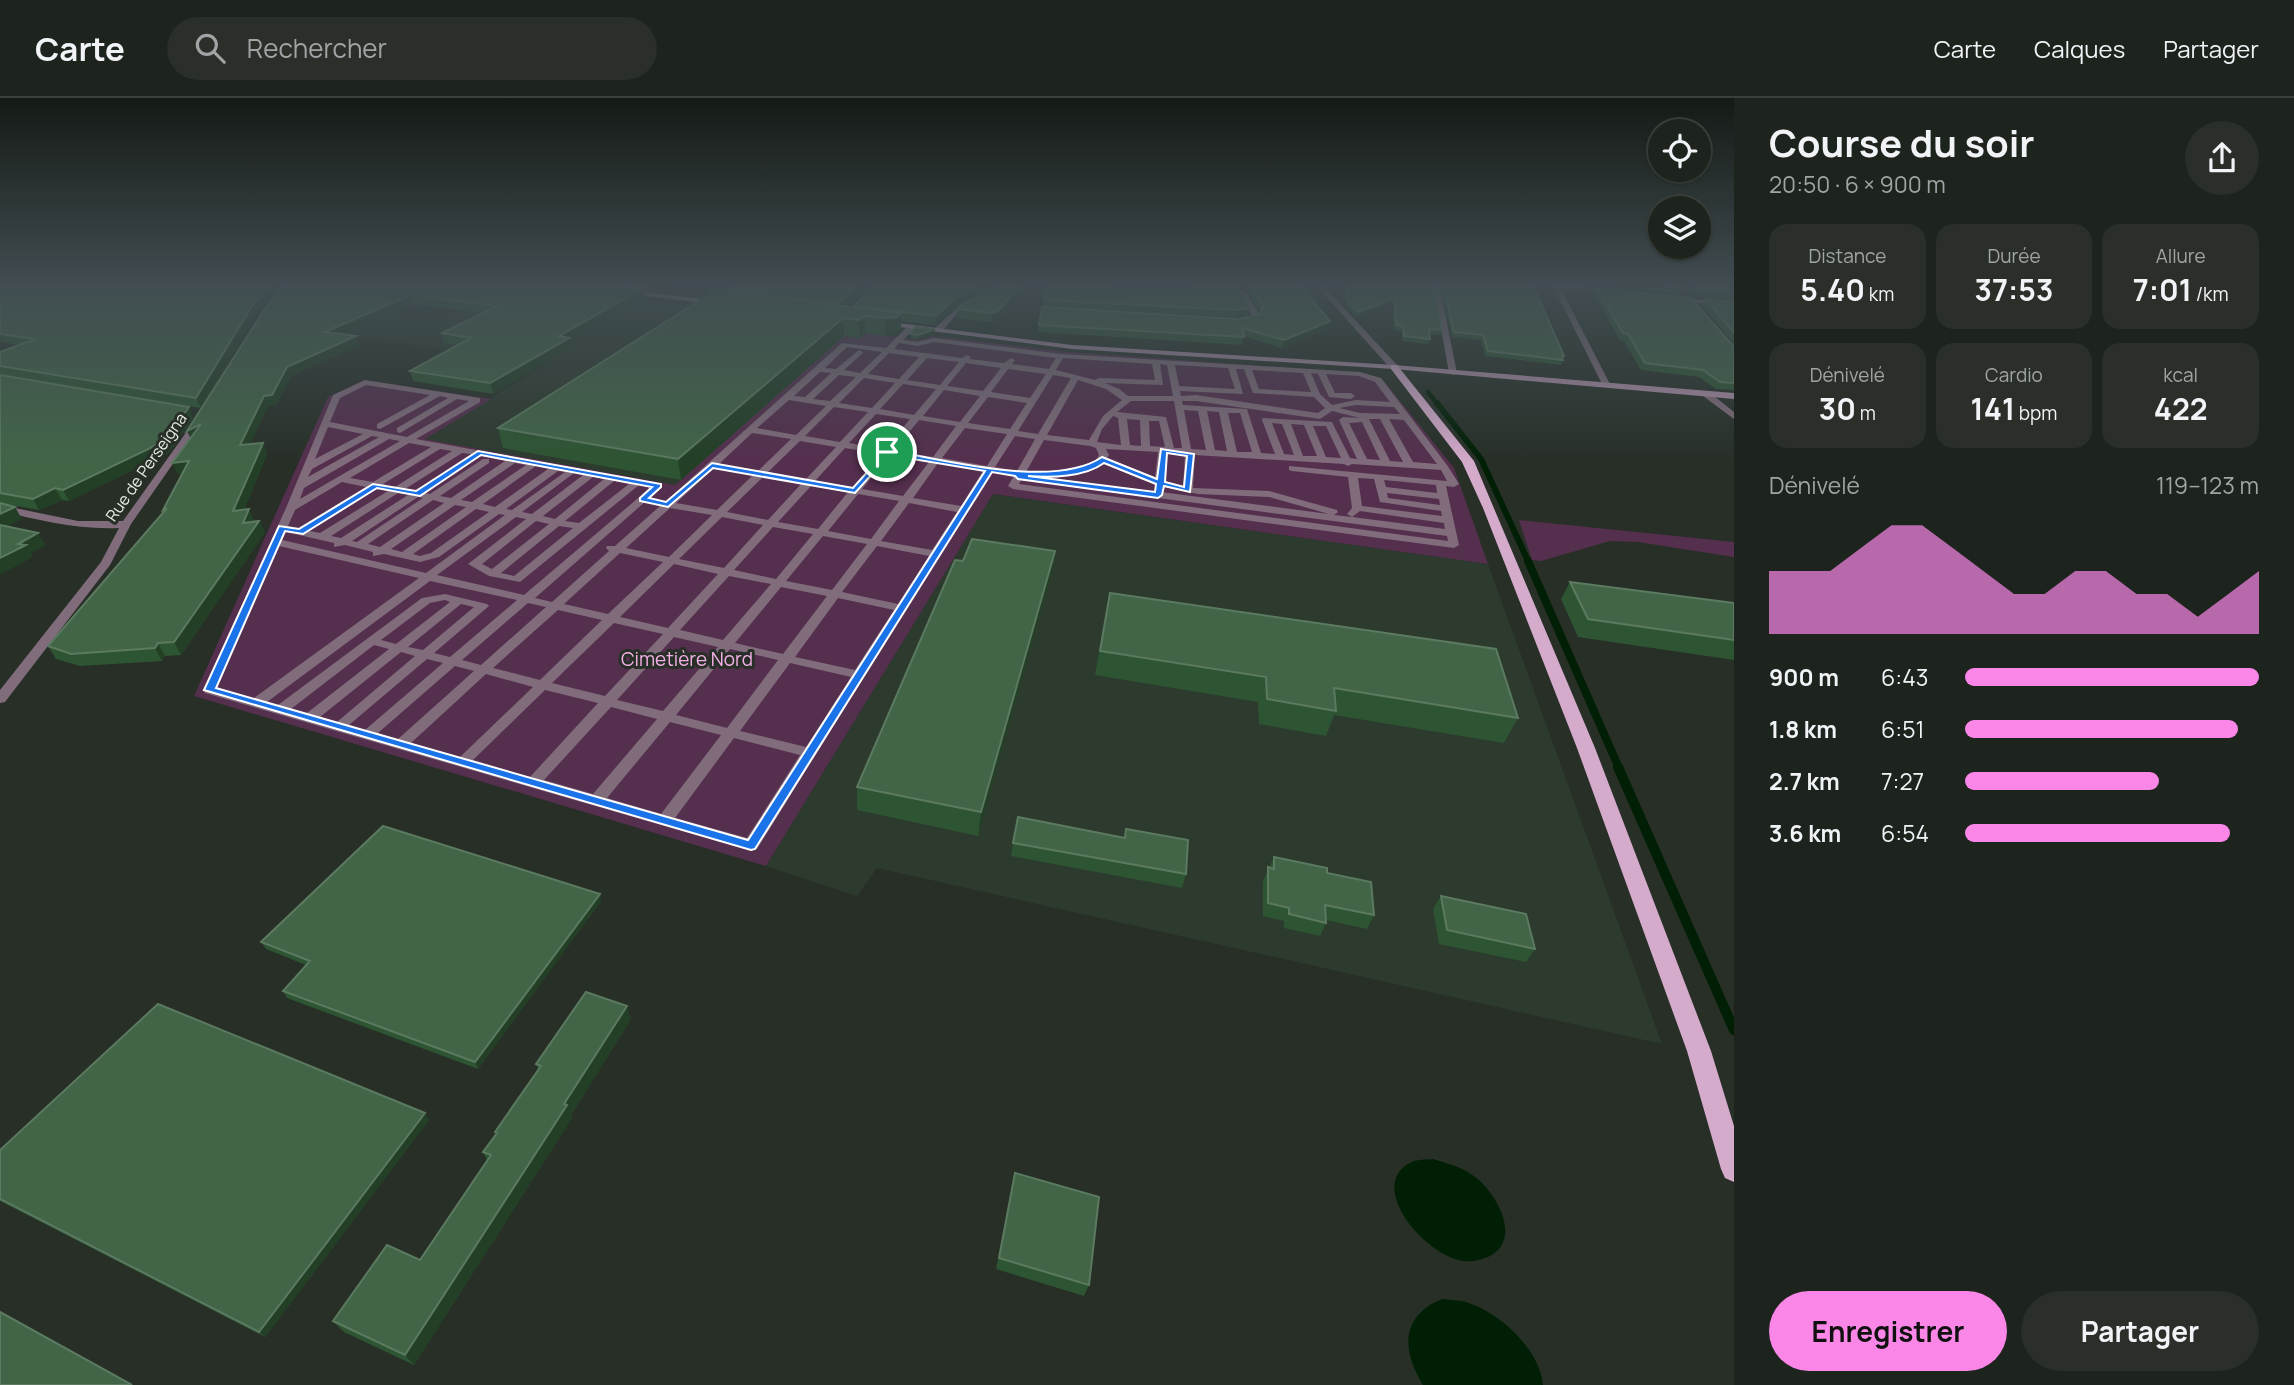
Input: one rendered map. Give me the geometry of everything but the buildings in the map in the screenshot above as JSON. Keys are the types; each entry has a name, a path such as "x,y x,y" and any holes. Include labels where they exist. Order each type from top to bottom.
{"main road":[{"path":"1041,343 1394,367 1734,397"},
{"path":"1394,367 1468,461 1489,508 1586,748 1699,1051 1734,1169"}],"street":[{"path":"463,762 896,343"},
{"path":"960,343 1061,356 1363,375 1378,380 1454,484 1380,483"},
{"path":"1372,343 1394,367"},
{"path":"1447,343 1453,373"},
{"path":"1585,343 1607,386"},
{"path":"401,744 845,345 1079,378 1160,383 1156,362"},
{"path":"596,801 976,345"},
{"path":"665,820 1018,351"},
{"path":"807,400 859,352"},
{"path":"533,782 925,355"},
{"path":"283,526 355,482 477,400 365,383 336,397 291,508 210,690 751,845 1061,356"},
{"path":"1097,358 1097,380"},
{"path":"1116,359 1117,381"},
{"path":"1136,361 1137,382"},
{"path":"1171,363 1189,453 1188,490"},
{"path":"1192,364 1197,390"},
{"path":"1212,365 1218,391"},
{"path":"1176,388 1240,392 1231,366"},
{"path":"1247,368 1256,391 1317,395"},
{"path":"818,369 1033,401"},
{"path":"1266,369 1275,392"},
{"path":"1287,370 1296,394"},
{"path":"1306,371 1317,395 1328,408 1365,418 1387,464"},
{"path":"1321,372 1332,395 1396,405"},
{"path":"1341,373 1356,400"},
{"path":"1363,375 1368,385"},
{"path":"1079,378 1120,393 1127,400"},
{"path":"1019,476 1079,378"},
{"path":"308,467 439,394"},
{"path":"1706,394 1734,416"},
{"path":"1373,395 1378,404"},
{"path":"400,430 457,397"},
{"path":"786,397 1041,437 1353,475 1443,497"},
{"path":"1019,476 1049,476 1099,464 1104,455 1096,444 1097,429 1110,413 1127,400 1179,403 1217,400 1320,416 1328,408 1356,400"},
{"path":"1179,403 1202,409 1244,411 1258,457"},
{"path":"1202,409 1211,454"},
{"path":"1223,410 1233,455"},
{"name":"Rue de Perseigna","path":"0,699 106,563 126,524 200,413"},
{"path":"1110,413 1163,419 1167,451 1157,500"},
{"path":"1122,416 1126,448"},
{"path":"1383,416 1410,466"},
{"path":"1364,463 1343,420 1405,417"},
{"path":"1144,418 1146,449"},
{"path":"1281,458 1266,420 1329,424 1348,463"},
{"path":"327,421 350,429 400,430 440,445 658,485 367,734"},
{"path":"327,421 376,430 388,436 408,440"},
{"path":"1286,422 1300,460"},
{"path":"1308,423 1323,461"},
{"path":"338,435 350,429"},
{"path":"751,430 1157,500 1454,545 1440,483"},
{"path":"300,486 388,436"},
{"path":"291,508 408,440 420,438"},
{"path":"316,447 327,441"},
{"path":"300,532 440,445"},
{"path":"322,537 462,449"},
{"path":"326,554 480,453"},
{"path":"1189,453 1444,467"},
{"path":"359,545 494,455"},
{"path":"365,562 514,459"},
{"path":"1102,459 1160,483 1188,490 1258,493 1301,501 1352,519 1362,526 1363,533"},
{"path":"404,555 535,463"},
{"path":"712,465 964,510"},
{"path":"283,526 420,559 435,555 557,467"},
{"path":"257,703 573,470"},
{"path":"592,473 474,564 493,574 516,580 637,482"},
{"path":"1352,519 1357,508 1353,475"},
{"path":"493,574 613,477"},
{"path":"341,479 581,527"},
{"path":"1380,483 1384,500 1446,509"},
{"path":"642,499 935,554"},
{"path":"1157,500 1352,519 1451,533"},
{"path":"0,508 78,525 98,527 126,524"},
{"path":"1357,508 1448,520"},
{"path":"276,542 859,675"},
{"path":"592,544 901,608"},
{"path":"280,710 426,600 445,597 483,606 339,727"},
{"path":"310,718 459,600"},
{"path":"371,641 809,753"}],"shaded area":[{"path":"400,343 836,343 675,485 424,439 544,365"},
{"path":"993,494 1488,564 1662,1044 877,868 857,896 766,866"},
{"path":"1433,1159 1470,1174 1481,1182 1498,1204 1505,1229 1504,1240 1499,1249 1488,1257 1473,1261 1457,1259 1439,1251 1408,1222 1398,1205 1394,1188 1398,1173 1412,1162"},
{"path":"1442,1299 1469,1303 1506,1325 1535,1359 1543,1385 1423,1385 1411,1360 1409,1336 1418,1315"}],"green space":[{"name":"Cimetière Nord","path":"836,343 992,343 1068,352 1362,373 1384,381 1454,468 1488,564 993,494 766,866 194,696 328,397 364,380 491,399 425,439 675,485"},
{"path":"1519,520 1734,542 1734,557 1638,542 1610,541 1541,561 1532,560"}],"waterway":[{"path":"1428,392 1438,405"},
{"path":"1437,403 1481,459 1529,563"},
{"path":"1528,561 1619,768"},
{"path":"1618,767 1734,1030"}],"route":[{"path":"887,452 855,490 712,465 668,504 642,499 658,485 480,453 417,494 376,486 300,532 282,528 210,690 751,845 989,469 1049,476 1099,464 1102,459 1160,483 1188,490 1191,454 1164,450 1160,483 1158,495 1018,477 1020,474 989,469 887,452"}]}
